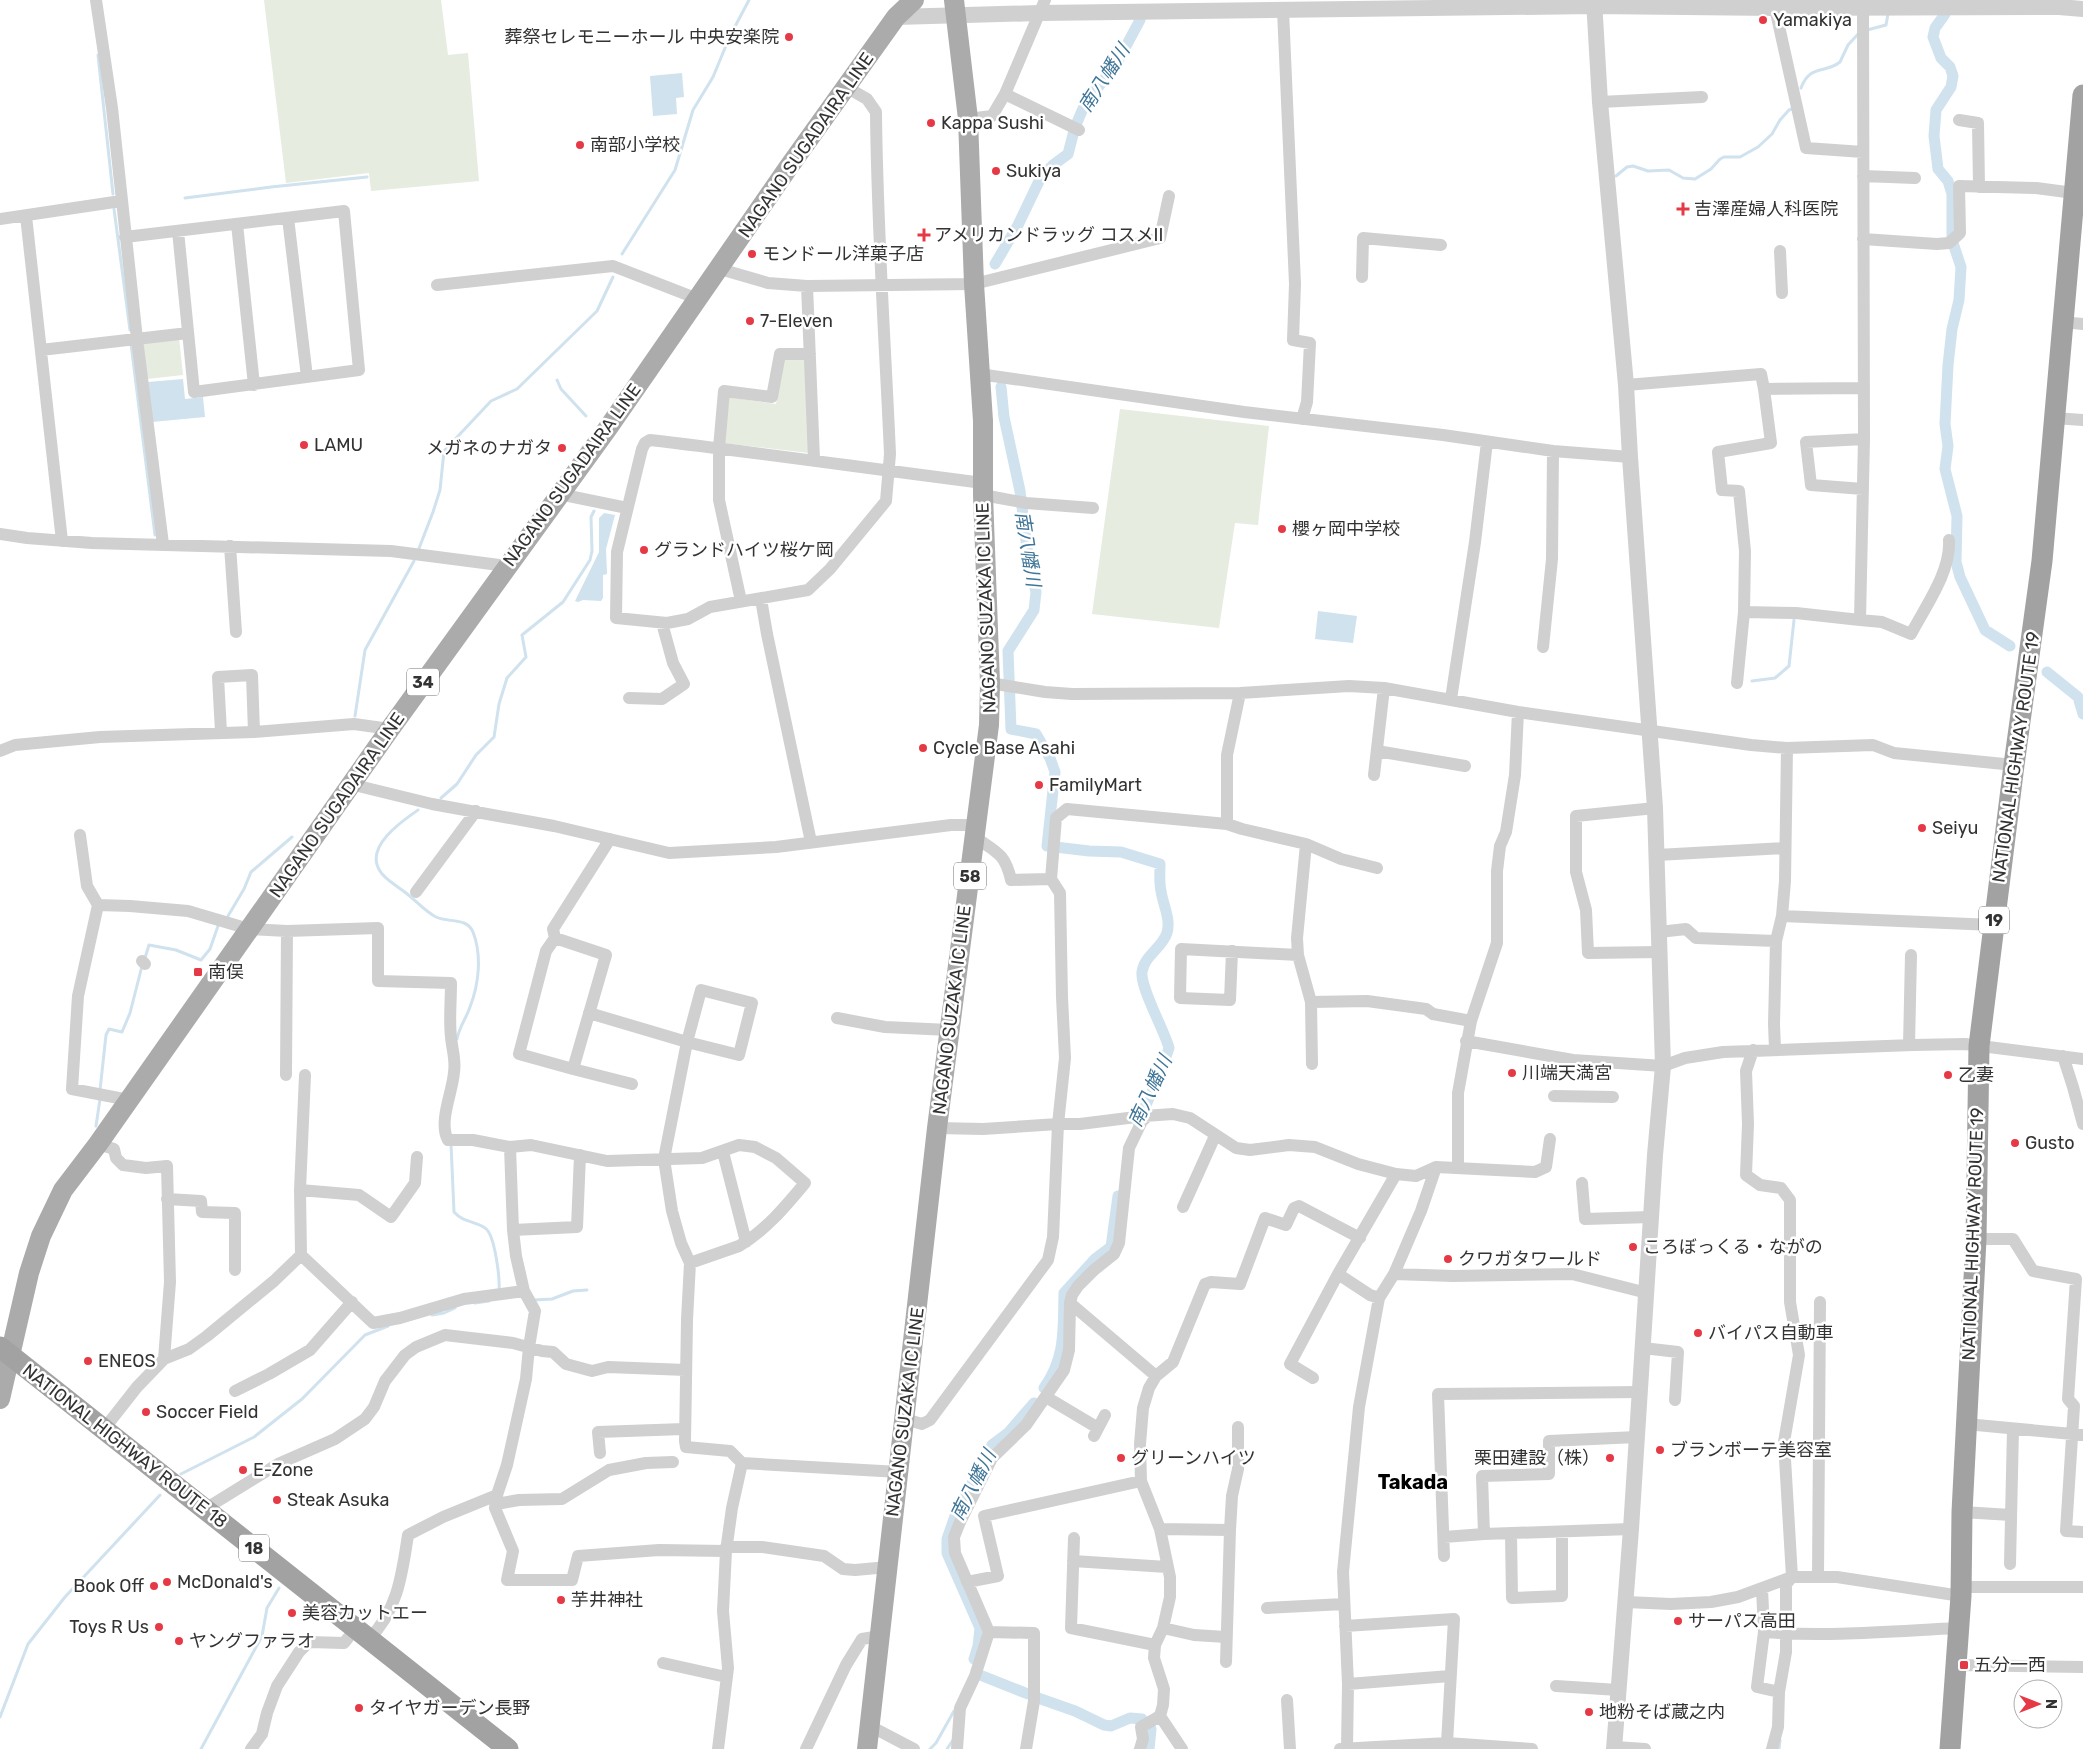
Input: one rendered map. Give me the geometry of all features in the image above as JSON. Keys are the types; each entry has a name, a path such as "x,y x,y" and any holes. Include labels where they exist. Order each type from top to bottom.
{"highway":[{"name":"NATIONAL HIGHWAY ROUTE 19","path":"1950,1749 1961,1592 1962,1512 1976,1240 1979,1046 1993,925 2042,561 2062,322 2077,221 2074,193 2083,105"},
{"name":"NATIONAL HIGHWAY ROUTE 18","path":"5,1351 508,1749"}],"main road":[{"name":"NAGANO SUGADAIRA LINE","path":"0,1399 5,1351 41,1236 62,1190 98,1144 350,784 560,494 896,17 914,0"},
{"name":"NAGANO SUZAKA IC LINE","path":"867,1749 949,1030 989,725 1003,686 983,489 983,421 974,284 968,119 955,8"}],"street":[{"path":"96,0 112,108 137,339 163,544"},
{"path":"896,17 955,8 1042,6 1283,10 1308,5 1594,3 1775,8 1799,4 1863,8 1903,4 2083,8"},
{"path":"1594,3 1600,102 1626,385 1655,808 1660,952 1663,1066 1615,1748 1645,1749"},
{"path":"968,119 992,116 1005,94 1042,6"},
{"path":"1775,8 1806,148 1863,152"},
{"path":"1860,620 1864,439 1863,8"},
{"path":"1283,10 1295,284 1293,340 1310,343 1307,402 1302,419"},
{"path":"846,87 868,99 876,112 879,246 883,286 890,454 889,471 886,501 830,569 808,590 710,607 688,619 662,623 616,618 617,552 645,443 650,440 814,459 889,471 983,489 1022,502 1093,508"},
{"path":"1005,94 1075,128"},
{"path":"1600,102 1702,97"},
{"path":"1959,120 1978,123 1979,187"},
{"path":"1863,176 1915,178"},
{"path":"1863,239 1937,244 1952,240 1960,233 1959,186 2036,188 2074,193"},
{"path":"720,269 768,283 807,286 974,284 1160,238 1169,196"},
{"path":"0,218 26,216 121,201"},
{"path":"126,237 344,211 359,370 194,392 178,231"},
{"path":"26,216 62,541"},
{"path":"288,218 307,377"},
{"path":"237,224 254,385"},
{"path":"1362,277 1363,238 1441,245"},
{"path":"1780,251 1782,293"},
{"path":"436,285 613,266 698,299"},
{"path":"807,286 814,459"},
{"path":"2062,322 2083,324"},
{"path":"41,350 188,333"},
{"path":"741,601 719,500 719,448 724,391 772,397 780,354 810,354"},
{"path":"979,374 1302,419 1553,451 1630,457"},
{"path":"1626,385 1761,374 1772,443 1718,452 1722,490 1740,490 1745,551 1744,612 1737,683"},
{"path":"1764,389 1864,388"},
{"path":"2054,418 2083,420"},
{"path":"1863,489 1810,485 1806,442 1864,439"},
{"path":"1451,699 1476,542 1487,442"},
{"path":"1544,647 1552,559 1553,451"},
{"path":"560,494 628,508"},
{"path":"0,534 62,541 391,551 507,566"},
{"path":"1744,612 1796,612 1882,622 1911,634 1946,567 1953,545"},
{"path":"230,546 236,632"},
{"path":"761,598 766,634 811,842"},
{"path":"629,698 662,699 684,684 673,663 662,623"},
{"path":"221,732 218,677 252,675 254,732"},
{"path":"1003,686 1072,694 1240,693 1349,686 1384,688 1518,712 1787,748 1873,745 1894,753 2014,765"},
{"path":"1374,775 1384,688"},
{"path":"1227,824 1227,756 1240,693"},
{"path":"1458,1167 1458,1093 1471,1021 1497,943 1497,871 1500,846 1506,832 1514,775 1518,712"},
{"path":"0,735 2,749 15,744 100,737 254,732 354,724 390,729"},
{"path":"1775,1049 1776,941 1782,916 1787,748"},
{"path":"1377,751 1465,766"},
{"path":"350,784 424,802 554,826 669,852 776,847 811,842 839,841 951,825 975,831 1002,856 1008,868 1010,880 1051,879"},
{"path":"1655,808 1576,816 1576,872 1586,910 1588,953 1660,952"},
{"path":"906,1419 922,1424 930,1420 1048,1260 1053,1237 1058,1124 1065,1058 1060,893 1051,879 1056,818 1067,809 1227,824 1306,844 1340,859 1377,868"},
{"path":"416,892 476,812"},
{"path":"80,835 87,886 98,906 78,996 72,1089 129,1100"},
{"path":"610,839 553,930 555,938 546,951 519,1054 632,1084"},
{"path":"1306,844 1297,938 1298,955 1311,1002 1312,1064"},
{"path":"1657,855 1785,848"},
{"path":"98,906 130,906 188,911 249,930 287,931 378,928 378,981 451,983 451,1038 455,1058 454,1074 446,1108 445,1135 448,1140 473,1140 510,1147 531,1145 607,1161 702,1158 738,1145 755,1147 776,1158 805,1183 776,1217 746,1242 690,1263"},
{"path":"1782,916 1993,925"},
{"path":"1659,932 1686,929 1696,938 1776,941"},
{"path":"286,1075 287,931"},
{"path":"555,938 606,955 573,1069"},
{"path":"1232,951 1230,1000 1180,998 1181,949 1232,951 1298,955"},
{"path":"1909,1045 1911,955"},
{"path":"589,1013 687,1042 739,1054 752,1003 701,990 687,1042 664,1159 672,1211 681,1243 690,1263 684,1429 686,1447 730,1451 742,1463 899,1472"},
{"path":"1311,1002 1368,1001 1426,1009 1433,1014 1471,1021"},
{"path":"837,1018 885,1027 949,1030"},
{"path":"1466,1041 1573,1060 1663,1066 1685,1058 1723,1052 1909,1045 1979,1046 2082,1059"},
{"path":"1753,1050 1746,1071 1748,1124 1746,1175 1760,1185 1781,1188 1790,1200 1790,1302 1799,1355 1784,1442 1792,1577 1786,1584 1786,1652 1779,1692 1778,1727 1772,1749"},
{"path":"2063,1056 2074,1087 2083,1124"},
{"path":"305,1075 300,1190 301,1255 372,1323 400,1318 464,1299 524,1291"},
{"path":"1554,1096 1612,1097"},
{"path":"937,1128 983,1129 1080,1124 1173,1114 1190,1118 1236,1148 1250,1150 1289,1145 1316,1147 1358,1164 1396,1174 1416,1176 1436,1167 1458,1167 1502,1172 1535,1172 1546,1167 1550,1139"},
{"path":"957,1749 960,1708 975,1676 989,1632 955,1553 954,1537 992,1458 1026,1425 1064,1370 1070,1350 1070,1303 1072,1295 1094,1270 1114,1254 1119,1243 1130,1148 1143,1116"},
{"path":"1183,1206 1215,1136"},
{"path":"98,1144 114,1149 116,1158 123,1165 146,1168 166,1166 170,1282 164,1359"},
{"path":"510,1147 513,1230 516,1256 524,1291 535,1312 526,1379 496,1499 498,1516 513,1551 506,1580 572,1580 578,1556 659,1550 726,1549 762,1546 824,1556 843,1569 855,1570 888,1567"},
{"path":"723,1152 746,1242"},
{"path":"513,1230 577,1227 580,1155"},
{"path":"300,1190 360,1195 391,1217 415,1183 417,1157"},
{"path":"1436,1167 1416,1225 1394,1274 1379,1298 1360,1393 1343,1572 1348,1684 1343,1749 1447,1743 1532,1749"},
{"path":"1312,1378 1290,1364 1338,1274 1396,1174"},
{"path":"1582,1183 1585,1219 1651,1218"},
{"path":"167,1199 201,1201 202,1212 235,1213 235,1270"},
{"path":"1140,1749 1142,1740 1141,1727 1160,1716 1164,1705 1164,1689 1154,1658 1155,1646 1163,1628 1170,1597 1168,1568 1160,1529 1141,1481 1140,1438 1143,1408 1149,1388 1156,1376 1173,1362 1205,1284 1211,1282 1240,1284 1265,1218 1286,1225 1294,1208 1299,1206 1360,1238"},
{"path":"1976,1240 2013,1239 2033,1271 2076,1279 2068,1399 2074,1406 2077,1434 2066,1531 2083,1532"},
{"path":"104,1429 137,1387 164,1359 189,1349 207,1336 301,1255"},
{"path":"1338,1274 1370,1295 1379,1298"},
{"path":"1394,1274 1453,1276 1572,1274 1646,1293"},
{"path":"235,1391 310,1350 352,1302"},
{"path":"1818,1577 1820,1302"},
{"path":"1070,1303 1156,1376"},
{"path":"205,1509 278,1464 334,1439 365,1419 374,1407 390,1375 405,1355 416,1347 445,1335 513,1343 553,1352 566,1364 592,1371 608,1367 686,1370"},
{"path":"1643,1348 1678,1352 1675,1400"},
{"path":"1444,1556 1438,1394 1640,1392"},
{"path":"1046,1397 1096,1432 1105,1415"},
{"path":"1966,1424 2077,1434"},
{"path":"1226,1662 1230,1530 1232,1496 1238,1469 1238,1428"},
{"path":"600,1453 598,1432 684,1429"},
{"path":"2010,1564 2013,1429"},
{"path":"1484,1534 1482,1476 1548,1474 1548,1441 1637,1437"},
{"path":"369,1639 381,1627 401,1584 408,1535 443,1517 496,1499 562,1499 609,1470 646,1463 673,1462"},
{"path":"718,1749 728,1668 723,1611 726,1549 732,1508 742,1463"},
{"path":"967,1582 998,1576 984,1516 1141,1481"},
{"path":"1962,1512 2011,1515"},
{"path":"1160,1529 1230,1530"},
{"path":"1444,1537 1631,1529"},
{"path":"1511,1534 1512,1598 1562,1596 1562,1532"},
{"path":"1074,1538 1071,1628 1155,1646"},
{"path":"1073,1561 1168,1568"},
{"path":"1626,1602 1671,1604 1711,1602 1738,1597 1792,1577 1838,1577 1961,1592 2083,1587"},
{"path":"1762,1588 1764,1632 1757,1687 1779,1692"},
{"path":"1267,1608 1344,1604"},
{"path":"1345,1626 1454,1619 1447,1743"},
{"path":"1163,1628 1194,1634 1226,1637"},
{"path":"1764,1632 1786,1634 1959,1628"},
{"path":"989,1632 1034,1633 1034,1700 1026,1749"},
{"path":"806,1749 846,1665 862,1640 880,1636"},
{"path":"251,1749 262,1734 277,1686 299,1652 309,1642 344,1643 348,1638"},
{"path":"663,1663 726,1677"},
{"path":"1956,1665 2083,1667"},
{"path":"1348,1684 1450,1676"},
{"path":"1556,1686 1618,1690"},
{"path":"1287,1700 1290,1749"},
{"path":"1160,1716 1182,1749"},
{"path":"870,1726 914,1749"}],"shaded area":[{"path":"264,0 441,0 448,55 468,53 479,181 371,191 369,173 286,183"},
{"path":"179,338 183,375 147,379 143,342"},
{"path":"783,359 807,359 809,453 723,443 727,397 776,404"},
{"path":"1120,409 1269,426 1258,525 1235,523 1219,628 1092,614"}],"water":[{"path":"682,73 684,97 676,98 677,114 653,116 650,76"},
{"path":"183,379 185,399 203,397 205,417 152,422 148,382"},
{"path":"604,513 615,515 606,549 607,574 603,575 603,598 601,601 583,600 578,602 575,601 599,552 599,518"},
{"path":"1318,611 1357,616 1353,643 1315,639"}],"waterway":[{"path":"622,254 675,170 693,110 713,77 730,36 749,0"},
{"path":"1867,30 1886,25 1888,14"},
{"path":"1945,14 1935,28 1933,37 1941,58 1950,67 1953,76 1951,87 1936,110 1934,136 1938,169 1948,181 1952,194 1952,240 1961,267 1959,300 1952,329 1948,365 1945,424 1948,446 1945,469 1957,516 1956,562 1960,577 1985,630 2010,646"},
{"name":"南八幡川","path":"995,264 1018,225 1041,177 1068,154 1075,127 1085,104 1117,63 1140,20"},
{"path":"1801,88 1805,80 1813,72 1829,68 1840,62 1848,45 1859,33"},
{"path":"98,55 113,194"},
{"path":"1616,176 1627,167 1633,166 1648,171 1669,170 1683,178 1695,179 1711,169 1720,159 1724,157 1740,157 1758,147 1772,134 1780,120 1789,110 1794,108"},
{"path":"185,198 367,177"},
{"path":"114,209 130,330"},
{"path":"418,551 440,490 444,451 491,401 517,389 597,311 613,277"},
{"path":"131,344 155,535"},
{"path":"557,380 561,389 586,416"},
{"name":"南八幡川","path":"1001,387 1004,417 1020,491 1028,556 1036,592 1034,610 1008,651 1011,729 1036,734 1050,758 1055,772 1047,846 1089,851 1121,852 1160,864 1160,888 1168,928 1165,938 1143,966 1142,979 1169,1048 1159,1077 1138,1122"},
{"path":"441,798 457,784 476,755 494,737 499,704 507,678 526,657 522,635 563,602 590,560 592,551 591,517 594,511"},
{"path":"355,716 365,650 414,561"},
{"path":"1752,681 1775,678 1789,666 1794,620"},
{"path":"2047,672 2078,697 2083,714"},
{"path":"418,810 387,836 377,853 376,862 385,877 429,913 441,919 462,922 470,927 473,932 478,950 477,979 473,998 457,1039"},
{"path":"228,916 244,889 251,872 292,837"},
{"path":"145,958 149,945 176,950 201,960 210,949 218,926"},
{"path":"100,1090 106,1035 109,1029 122,1032 130,1013 142,966"},
{"path":"96,1126 100,1099"},
{"path":"451,1144 454,1212 461,1218 481,1225 489,1232 496,1257 499,1291"},
{"name":"南八幡川","path":"1044,1388 1060,1354 1064,1293 1095,1259 1111,1247 1118,1196"},
{"path":"534,1300 552,1299 573,1291 587,1290"},
{"path":"475,1303 489,1301"},
{"path":"432,1315 444,1313 455,1308"},
{"path":"181,1474 254,1437 302,1399 365,1335 388,1326"},
{"name":"南八幡川","path":"974,1659 980,1628 947,1553 947,1539 955,1516 992,1445 1008,1433 1034,1403"},
{"path":"0,1717 28,1644 65,1597 160,1495"},
{"path":"201,1749 262,1636 267,1608 279,1588"},
{"name":"南八幡川","path":"980,1675 1028,1694"},
{"name":"南八幡川","path":"1038,1698 1075,1711 1104,1725 1111,1726 1130,1718 1142,1719"},
{"path":"930,1749 936,1743 954,1711"},
{"name":"南八幡川","path":"1149,1749 1151,1729"},
{"path":"947,1749 953,1740"},
{"path":"1779,1749 1780,1740"}],"place":[{"name":"Yamakiya","path":"1763,20"},
{"name":"葬祭セレモニーホール 中央安楽院","path":"789,37"},
{"name":"Kappa Sushi","path":"931,123"},
{"name":"南部小学校","path":"580,145"},
{"name":"Sukiya","path":"996,171"},
{"name":"吉澤産婦人科医院","path":"1683,209"},
{"name":"アメリカンドラッグ コスメII","path":"924,235"},
{"name":"モンドール洋菓子店","path":"752,254"},
{"name":"7-Eleven","path":"750,321"},
{"name":"LAMU","path":"304,445"},
{"name":"メガネのナガタ","path":"562,448"},
{"name":"櫻ヶ岡中学校","path":"1282,529"},
{"name":"グランドハイツ桜ケ岡","path":"644,550"},
{"name":"Cycle Base Asahi","path":"923,748"},
{"name":"FamilyMart","path":"1039,785"},
{"name":"Seiyu","path":"1922,828"},
{"name":"南俣","path":"198,972"},
{"name":"川端天満宮","path":"1512,1073"},
{"name":"乙妻","path":"1948,1075"},
{"name":"Gusto","path":"2015,1143"},
{"name":"ころぼっくる・ながの","path":"1633,1247"},
{"name":"クワガタワールド","path":"1448,1259"},
{"name":"バイパス自動車","path":"1698,1333"},
{"name":"ENEOS","path":"88,1361"},
{"name":"Soccer Field","path":"146,1412"},
{"name":"ブランボーテ美容室","path":"1660,1450"},
{"name":"グリーンハイツ","path":"1121,1458"},
{"name":"栗田建設（株）","path":"1610,1458"},
{"name":"E-Zone","path":"243,1470"},
{"name":"Steak Asuka","path":"277,1500"},
{"name":"McDonald's","path":"167,1582"},
{"name":"Book Off","path":"154,1586"},
{"name":"芋井神社","path":"561,1600"},
{"name":"美容カットエー","path":"292,1613"},
{"name":"サーパス高田","path":"1678,1621"},
{"name":"Toys R Us","path":"159,1627"},
{"name":"ヤングファラオ","path":"179,1641"},
{"name":"五分一西","path":"1964,1665"},
{"name":"タイヤガーデン長野","path":"359,1708"},
{"name":"地粉そば蔵之内","path":"1589,1712"}],"district":[{"name":"Takada","path":"1413,1482"}]}
